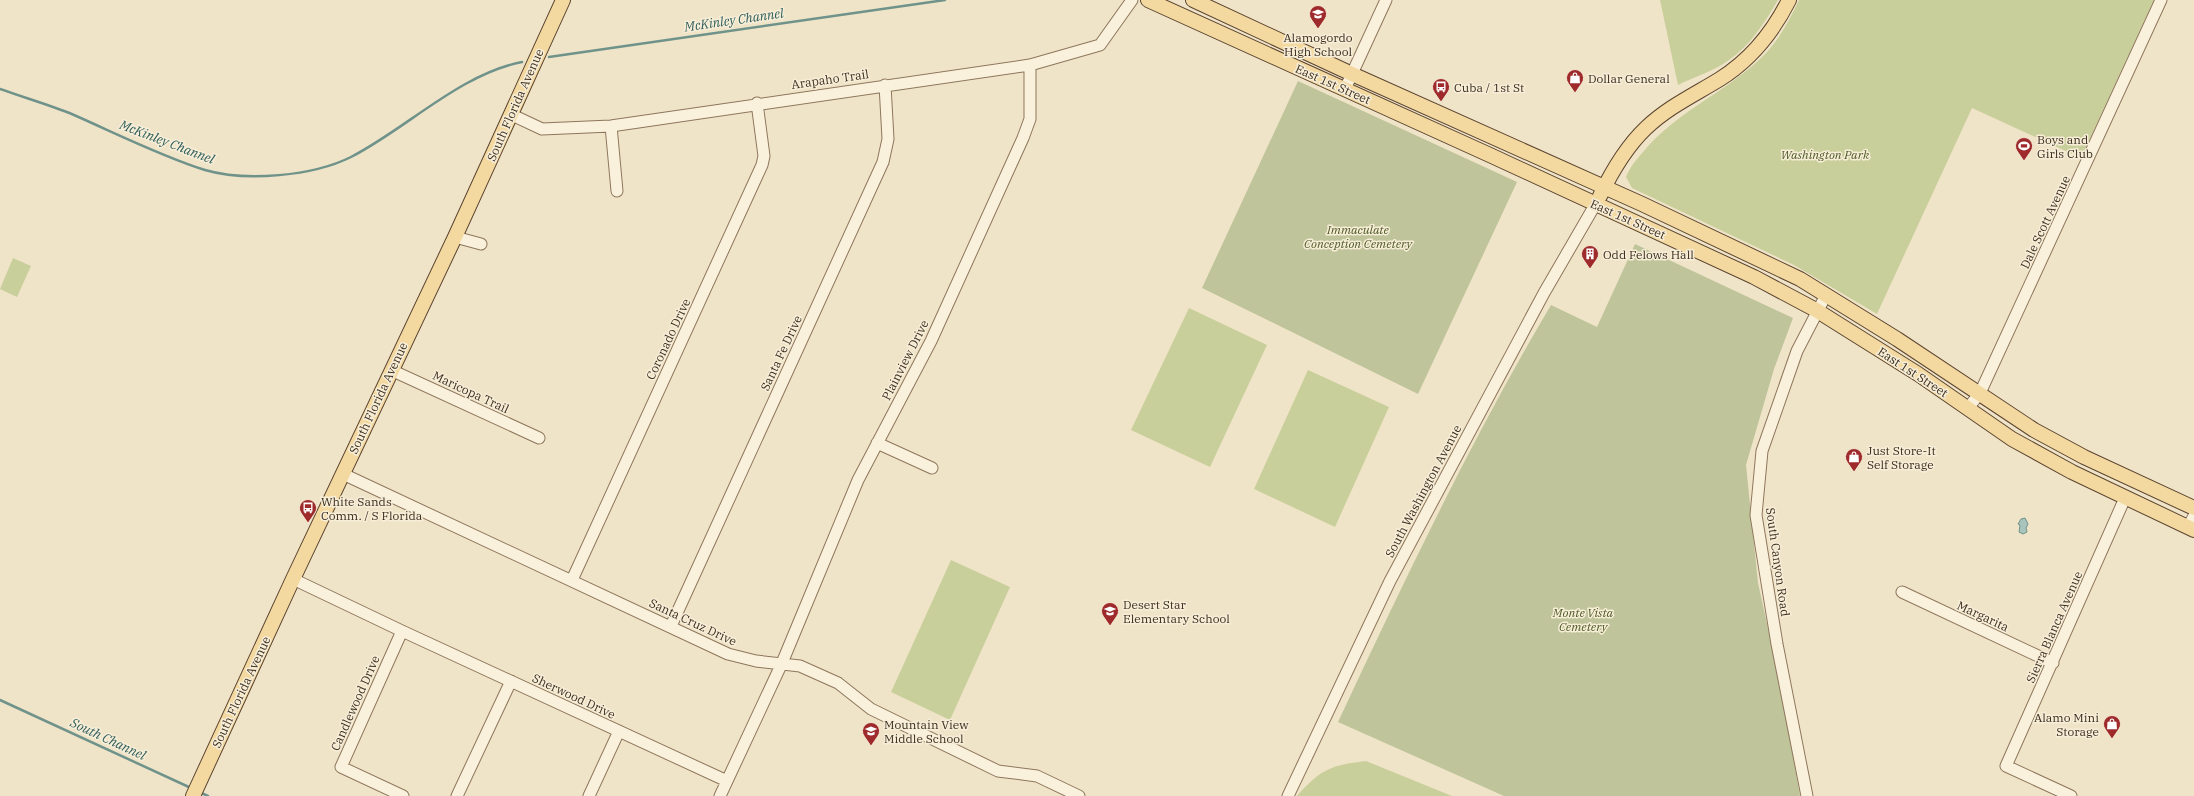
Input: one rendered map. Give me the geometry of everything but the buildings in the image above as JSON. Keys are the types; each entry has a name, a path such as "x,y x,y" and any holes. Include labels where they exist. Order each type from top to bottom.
{"main road":[{"name":"South Florida Avenue","path":"193,796 391,370 456,237 510,114 563,0"},
{"name":"East 1st Street","path":"1148,0 1754,277 1816,310 1918,374 2012,439 2072,472 2125,498 2192,524"},
{"name":"East 1st Street","path":"1193,0 1757,258 1826,295 1980,393 2034,430 2084,457 2194,508"},
{"path":"1595,205 1627,149 1646,128 1668,110 1720,79 1744,60 1777,24 1789,0"}],"street":[{"name":"Arapaho Trail","path":"510,114 542,129 611,126 757,103 1030,65 1100,45 1132,0"},
{"path":"1345,89 1386,0"},
{"name":"Dale Scott Avenue","path":"1968,408 1980,393 2162,0"},
{"path":"1237,40 1246,25"},
{"name":"Plainview Drive","path":"782,663 858,480 931,341 1024,138 1030,119 1030,65"},
{"name":"Santa Fe Drive","path":"671,626 883,162 888,139 885,85"},
{"name":"Coronado Drive","path":"572,580 762,165 764,156 757,103"},
{"path":"611,126 617,191"},
{"name":"South Washington Avenue","path":"1288,796 1390,581 1544,293 1595,205"},
{"path":"456,237 481,244"},
{"name":"South Canyon Road","path":"1807,796 1777,644 1756,515 1762,451 1797,351 1816,310 1826,295"},
{"name":"Maricopa Trail","path":"391,370 539,438"},
{"path":"877,443 932,468"},
{"name":"Santa Cruz Drive","path":"343,474 671,626 728,654 756,661 800,666 838,683 871,709 998,771 1037,776 1079,796"},
{"name":"Sierra Blanca Avenue","path":"2071,796 2006,766 2125,498"},
{"name":"Sherwood Drive","path":"293,579 402,632 727,781"},
{"name":"Margarita","path":"1902,592 2053,663"},
{"name":"Candlewood Drive","path":"402,632 340,766 403,796"},
{"path":"720,796 782,663"},
{"path":"457,796 511,681"},
{"path":"589,796 619,731"}],"green space":[{"path":"1660,0 1778,0 1768,17 1750,41 1737,54 1723,64 1678,85"},
{"name":"Washington Park","path":"1799,0 2154,0 2081,158 1972,108 1877,314 1794,265 1632,188 1626,177 1640,155 1656,138 1684,115 1729,84 1765,54 1782,32"},
{"name":"Immaculate Conception Cemetery","path":"1298,81 1517,182 1418,394 1202,288"},
{"name":"Monte Vista Cemetery","path":"1635,244 1793,318 1774,369 1746,465 1758,583 1782,692 1800,796 1504,796 1338,722 1439,511 1493,407 1551,305 1597,327"},
{"path":"13,258 31,266 17,297 0,289"},
{"path":"1189,308 1267,345 1210,467 1131,430"},
{"path":"1308,370 1389,407 1335,527 1254,489"},
{"path":"951,560 1010,587 950,720 891,692"},
{"path":"1366,761 1452,796 1297,796 1313,780 1327,770 1344,764"}],"water":[{"path":"2025,518 2028,524 2026,528 2027,532 2023,534 2019,532 2020,525 2018,524 2021,519"}],"waterway":[{"name":"McKinley Channel","path":"549,57 945,0"},
{"name":"McKinley Channel","path":"0,89 74,115 156,152 205,170 221,174 240,176 279,175 318,169 351,157 372,145 455,90 499,68 522,62"},
{"name":"South Channel","path":"0,700 191,788"},
{"name":"South Channel","path":"199,792 208,796"}],"place":[{"name":"Alamogordo High School","path":"1318,29"},
{"name":"Dollar General","path":"1575,93"},
{"name":"Cuba / 1st St","path":"1441,102"},
{"name":"Boys and Girls Club","path":"2024,161"},
{"name":"Odd Felows Hall","path":"1590,269"},
{"name":"Just Store-It Self Storage","path":"1854,472"},
{"name":"White Sands Comm. / S Florida","path":"308,523"},
{"name":"Desert Star Elementary School","path":"1110,626"},
{"name":"Alamo Mini Storage","path":"2112,739"},
{"name":"Mountain View Middle School","path":"871,746"}]}
